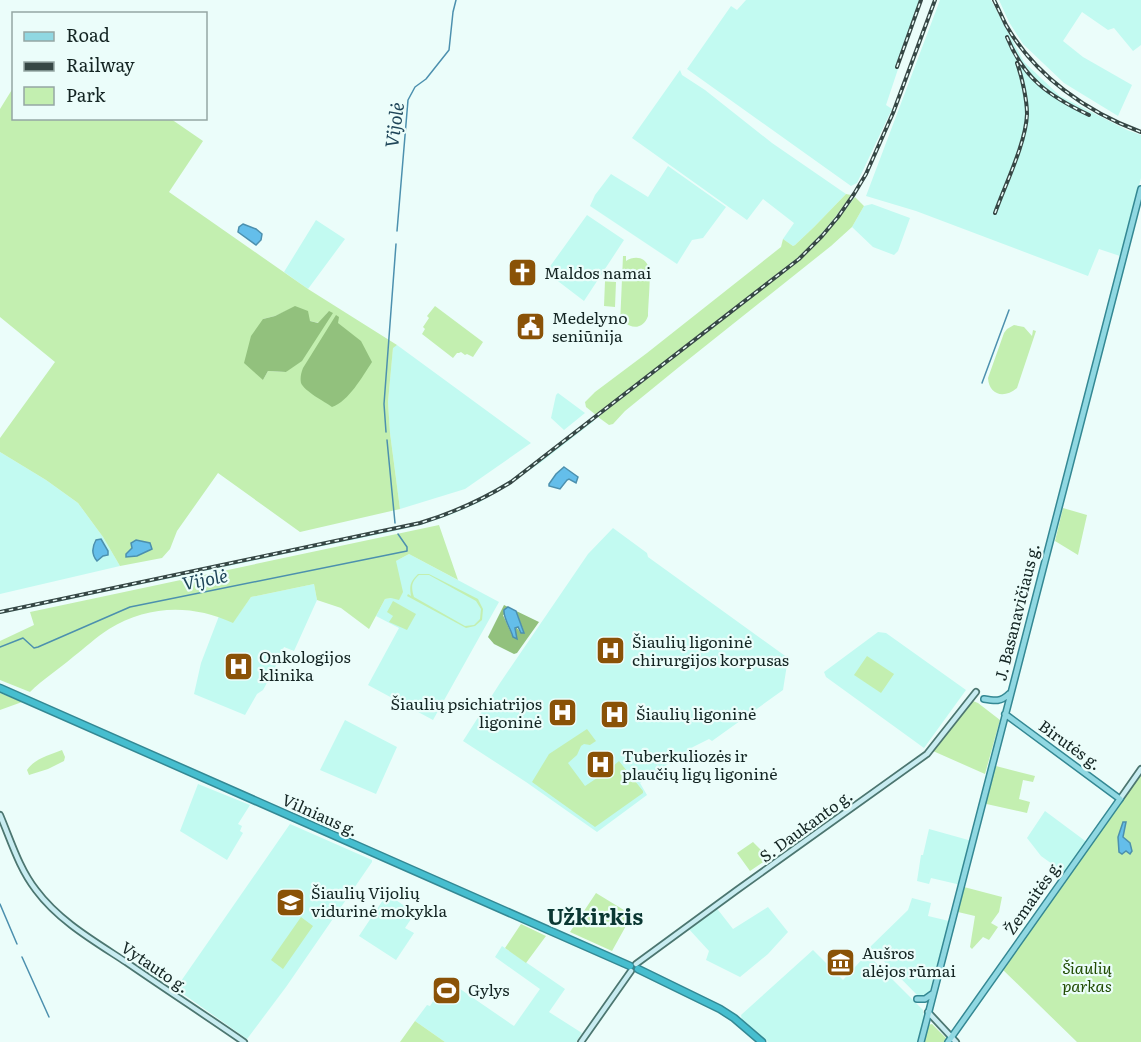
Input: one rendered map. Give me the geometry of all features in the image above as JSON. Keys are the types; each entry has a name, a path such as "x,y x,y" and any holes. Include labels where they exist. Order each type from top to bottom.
{"highway":[{"name":"Vilniaus g.","path":"0,688 634,968 734,1018 762,1042"}],"main road":[{"name":"J. Basanavičiaus g.","path":"921,1042 1141,189"},
{"name":"S. Daukanto g.","path":"581,1042 634,968 737,890 920,759 930,750 976,693"},
{"path":"984,699 998,701 1010,693"},
{"name":"Birutės g.","path":"1005,714 1119,799"},
{"name":"Žemaitės g.","path":"952,1040 1141,769"},
{"name":"Vytauto g.","path":"0,815 27,877 54,910 89,937 244,1042"},
{"path":"917,999 925,999 933,993"},
{"path":"928,1012 952,1040"}],"shaded area":[{"path":"746,0 921,0 886,105 892,109 857,183 851,186 687,69 731,6 737,10"},
{"path":"940,0 991,0 1024,62 1060,96 1141,135 1141,178 1120,256 1099,249 1088,276 916,211 866,196"},
{"path":"999,0 1141,0 1141,45 1133,51 1114,28 1108,30 1082,12 1063,41 1083,57 1132,85 1118,116 1064,83 1023,44"},
{"path":"680,70 682,75 705,90 772,143 846,194 795,245 783,239 794,223 763,199 747,220 632,138"},
{"path":"668,166 726,207 703,238 692,240 677,264 590,206 595,195 611,174 648,197"},
{"path":"851,195 855,197 840,218 801,259 598,417 596,415 796,259 837,216"},
{"path":"872,204 910,218 898,251 894,255 873,247 852,227 864,206"},
{"path":"587,215 624,240 584,301 546,272"},
{"path":"316,220 345,239 308,289 284,272"},
{"path":"397,345 531,443 465,489 400,509 388,402 393,347"},
{"path":"558,393 585,413 564,430 551,418"},
{"path":"592,418 594,421 511,483 480,502 421,525 0,614 1,610 420,522 478,499 510,481"},
{"path":"0,452 78,503 103,537 120,566 0,594"},
{"name":"Šiaulių ligoninė","path":"613,528 647,553 648,557 788,658 783,690 712,741 709,739 693,747 640,783 647,795 597,832 463,741 588,554"},
{"path":"409,554 499,602 433,720 368,685 399,628 376,616 385,599 391,598 396,561"},
{"name":"Onkologijos klinika","path":"314,584 317,600 294,651 284,647 263,690 257,694 245,715 194,694 201,663 219,616 233,622 251,597"},
{"path":"878,632 886,633 966,690 924,748 826,677 824,672"},
{"path":"345,720 397,747 376,794 320,770"},
{"path":"198,784 250,805 238,824 242,826 240,831 243,833 227,860 180,831"},
{"path":"1045,811 1088,843 1066,874 1041,856 1027,838"},
{"name":"Šiaulių Vijolių vidurinė mokykla","path":"290,824 372,860 372,862 286,987 247,1039 179,991 178,987"},
{"path":"929,829 972,841 961,885 931,878 929,884 917,881 921,855 923,855"},
{"path":"387,894 415,913 405,928 414,933 396,960 359,936"},
{"path":"912,898 931,903 928,916 949,921 929,994 921,997 870,947 908,910"},
{"path":"715,906 733,929 768,907 788,932 768,954 740,977 706,960 709,951 687,927"},
{"path":"502,946 565,989 549,1012 582,1033 576,1042 445,1042 415,1021 427,1005 430,1006 447,980 514,1026 540,989 495,957"},
{"path":"813,950 843,980 867,954 923,1010 924,1018 918,1042 768,1042 742,1020 741,1015"}],"green space":[{"path":"12,90 12,120 172,120 203,141 169,192 308,289 397,345 393,348 388,402 400,509 300,532 218,473 177,531 170,549 162,558 120,566 103,537 78,503 0,452 0,438 55,362 0,317 0,109","holes":["295,307 310,321 319,323 329,311 286,372 268,371 263,380 263,319"]},
{"path":"846,194 851,195 839,212 796,259 596,415 586,407 585,402 595,392 781,247 783,239 795,245"},
{"path":"855,197 864,206 852,227 831,246 625,411 613,424 609,425 598,417 801,259"},
{"path":"623,256 626,256 626,261 632,258 642,259 649,268 648,316 644,323 634,327 624,322 620,325"},
{"path":"605,281 616,282 615,307 604,306"},
{"path":"295,306 308,311 310,321 318,323 329,311 333,313 302,361 286,372 268,371 263,380 244,363 251,336 263,319"},
{"path":"435,306 483,342 473,357 461,352 453,358 422,334 425,329 423,327 429,318 427,316"},
{"path":"336,315 339,317 338,323 361,341 372,362 344,400 332,407 306,389 301,383 301,377 303,368"},
{"path":"1014,325 1024,327 1032,336 1033,330 1036,331 1017,388 998,394 991,388 988,378 1004,333"},
{"path":"1063,508 1087,515 1078,555 1055,541"},
{"path":"439,525 458,580 409,554 396,561 403,592 399,600 385,599 369,629 341,608 317,600 314,584 251,597 233,623 186,610 139,615 104,632 30,692 0,680 0,641 34,625 30,612"},
{"path":"418,574 429,574 478,599 483,609 482,620 475,626 466,628 407,596 408,594 411,596 410,586 412,581","holes":["419,575 429,575 476,601 481,609 480,619 474,625 465,626 414,597 412,587 414,580"]},
{"path":"393,601 416,614 407,630 389,622 393,616 387,612"},
{"path":"504,605 539,622 514,654 494,644 488,637","holes":["516,611 524,632 521,633 516,627 513,637 503,615"]},
{"path":"867,656 894,674 881,693 854,675"},
{"path":"0,693 22,702 0,710"},
{"path":"973,701 1000,720 985,774 933,751"},
{"path":"587,729 596,741 590,745 581,746 577,755 568,763 585,786 619,761 643,791 595,827 532,782 549,754"},
{"path":"62,750 64,761 29,775 27,770 34,763"},
{"path":"992,765 1035,776 1033,782 1023,780 1019,799 1030,802 1027,813 982,803"},
{"name":"Šiaulių parkas","path":"1141,769 1141,1042 1077,1042 1001,968 1124,799 1120,799"},
{"path":"753,842 769,858 750,871 737,853"},
{"path":"964,887 1002,897 999,912 991,923 998,927 989,940 983,937 972,949 970,947 975,916 958,912"},
{"path":"596,893 632,915 612,951 570,932"},
{"path":"301,917 313,926 283,969 271,960"},
{"path":"521,924 546,936 526,963 505,948"},
{"path":"415,1021 445,1042 400,1042"},
{"path":"932,1024 946,1038 945,1042 924,1042 928,1025"}],"water":[{"path":"243,224 262,234 261,240 256,245 238,232 239,227"},
{"path":"564,467 578,477 576,483 569,479 560,489 549,486 556,474"},
{"path":"101,539 108,555 97,561 93,548 96,540"},
{"path":"136,540 150,543 152,549 137,556 126,557 132,548 131,543"},
{"path":"508,607 516,611 524,633 521,633 518,627 515,628 517,639 513,637 505,616 504,610"},
{"path":"1123,822 1126,822 1123,837 1130,843 1132,851 1130,854 1126,851 1122,854 1119,852 1118,837"}],"waterway":[{"name":"Vijolė","path":"397,231 408,100 415,87 426,79 449,50 456,0"},
{"name":"Vijolė","path":"386,432 384,404 396,244"},
{"path":"982,383 1009,310"},
{"name":"Vijolė","path":"387,440 395,523"},
{"name":"Vijolė","path":"0,647 23,638 34,648 38,647 130,607 407,551 407,547 398,534"},
{"path":"0,904 17,944"},
{"path":"22,957 49,1017"}],"railway":[{"path":"897,67 921,0"},
{"path":"0,612 420,523 467,506 511,482 799,259 822,236 838,217 866,174 893,113 935,0"},
{"path":"994,0 1018,43 1047,76 1082,103 1141,132"},
{"path":"1007,37 1021,64 1039,85 1062,101 1089,115"},
{"path":"995,213 1019,151 1026,125 1026,102 1017,63"}],"place":[{"name":"Maldos namai","path":"523,273"},
{"name":"Medelyno seniūnija","path":"531,327"},
{"name":"Šiaulių ligoninė chirurgijos korpusas","path":"611,651"},
{"name":"Onkologijos klinika","path":"238,666"},
{"name":"Šiaulių psichiatrijos ligoninė","path":"563,713"},
{"name":"Šiaulių ligoninė","path":"615,714"},
{"name":"Tuberkuliozės ir plaučių ligų ligoninė","path":"601,765"},
{"name":"Šiaulių Vijolių vidurinė mokykla","path":"290,902"},
{"name":"Aušros alėjos rūmai","path":"841,962"},
{"name":"Gylys","path":"447,990"}],"district":[{"name":"Užkirkis","path":"595,917"}]}
